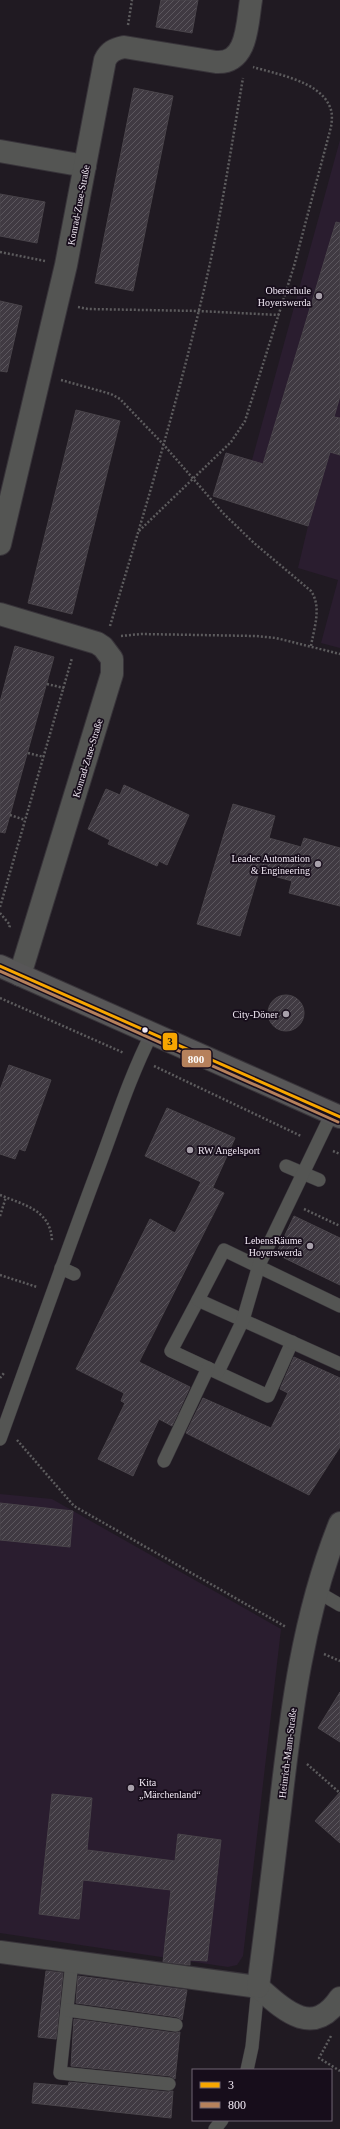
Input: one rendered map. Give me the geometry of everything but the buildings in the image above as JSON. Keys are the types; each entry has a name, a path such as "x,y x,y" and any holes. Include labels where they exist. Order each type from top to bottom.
{"street":[{"path":"124,47 216,62 238,63 236,57 244,40 251,0"},
{"name":"Konrad-Zuse-Straße","path":"0,544 6,492 40,374 66,265 105,60 108,54 115,49 124,47"},
{"path":"0,151 85,166"},
{"path":"0,614 104,644"},
{"name":"Konrad-Zuse-Straße","path":"20,975 112,674 112,659 104,644"},
{"path":"0,966 336,1115"},
{"name":"Heinrich-Mann-Straße","path":"258,1987 287,1747 305,1638 316,1591 340,1523"},
{"path":"0,1952 258,1987 278,2004 298,2016 315,2019 322,2017 333,2008 340,1998"}],"lane":[{"path":"0,1439 61,1268 139,1059 152,1033"},
{"path":"164,1461 213,1370 243,1320 259,1265 318,1143 336,1115"},
{"path":"286,1166 319,1180"},
{"path":"292,1342 268,1396 171,1351 224,1250 259,1265 340,1306"},
{"path":"61,1268 74,1274"},
{"path":"198,1300 340,1364"},
{"path":"316,1591 340,1605"},
{"path":"72,1962 60,2073 169,2084"},
{"name":"Heinrich-Mann-Straße","path":"247,2069 252,2047 258,1987"},
{"path":"67,2010 176,2025"},
{"path":"215,2129 221,2121"}],"path":[{"path":"124,47 132,0"},
{"path":"104,644 139,532 199,310 214,245 238,63 302,82 323,96 329,105 332,114 331,127 294,266 245,422 231,442 139,532"},
{"path":"0,252 66,265"},
{"path":"57,303 88,309 199,310 279,315"},
{"path":"40,374 106,392 120,399 163,444 222,513 254,543 311,591 316,599 317,607 311,646"},
{"path":"104,644 140,634 256,636 276,638 340,654"},
{"path":"0,907 74,652"},
{"path":"47,684 64,688"},
{"path":"28,753 44,757"},
{"path":"10,815 25,820"},
{"path":"0,887 5,889"},
{"path":"0,914 10,925 9,931"},
{"path":"0,998 139,1059 340,1154"},
{"path":"0,1195 33,1209 45,1217 52,1229 52,1244"},
{"path":"0,1216 6,1197"},
{"path":"289,1202 340,1226"},
{"path":"0,1275 36,1287"},
{"path":"34,1294 39,1280"},
{"path":"5,1426 74,1506 305,1638"},
{"path":"287,1747 340,1793"},
{"path":"322,2017 332,2034 319,2058 340,2070"}],"shaded area":[{"name":"Oberschule Hoyerswerda","path":"340,140 340,648 321,643 338,580 298,568 308,526 213,496 226,453 252,460"},
{"name":"Kita „Märchenland“","path":"0,1494 52,1499 281,1629 243,1956 237,1965 228,1967 0,1933"}],"transit line":[{"name":"3","path":"0,966 340,1117"},
{"name":"800","path":"0,971 338,1122"}],"place":[{"name":"Oberschule Hoyerswerda","path":"319,296"},
{"name":"Leadec Automation & Engineering","path":"318,864"},
{"name":"City-Döner","path":"286,1014"},
{"name":"RW Angelsport","path":"190,1150"},
{"name":"LebensRäume Hoyerswerda","path":"310,1246"},
{"name":"Kita „Märchenland“","path":"131,1788"}]}
